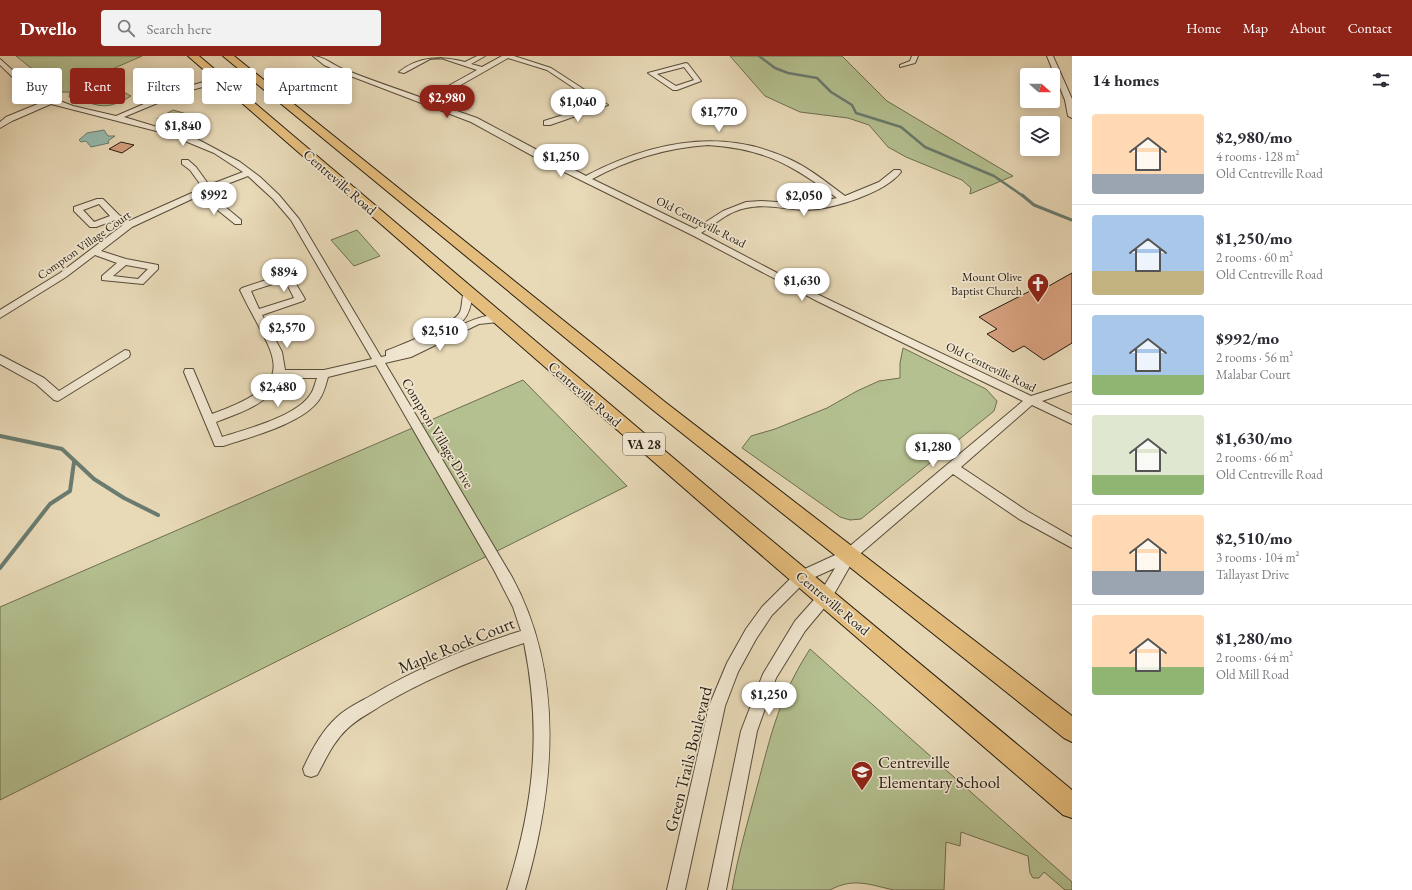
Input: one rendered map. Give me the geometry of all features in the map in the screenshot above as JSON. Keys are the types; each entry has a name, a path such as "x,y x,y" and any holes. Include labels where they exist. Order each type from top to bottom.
{"highway":[{"name":"Centreville Road","path":"193,56 207,68"},
{"name":"Centreville Road","path":"228,56 243,68"},
{"name":"Centreville Road","path":"256,79 671,415 1072,730"},
{"name":"Centreville Road","path":"249,104 498,319 1072,806"}],"street":[{"name":"Old Centreville Road","path":"316,56 326,64 342,71 427,101 474,120 586,179 695,233 820,300 1072,420"},
{"path":"402,72 430,58 442,56 483,70"},
{"path":"466,64 482,56"},
{"path":"427,101 507,56 550,69 604,105 547,122"},
{"path":"902,66 913,62 915,56"},
{"path":"1050,56 1069,100 1072,116"},
{"path":"684,62 698,81 675,89 651,73 684,62"},
{"name":"Compton Village Drive","path":"1,64 12,73"},
{"path":"117,118 158,98 202,86"},
{"path":"129,121 165,103 202,89"},
{"path":"0,126 9,119 44,104"},
{"name":"Compton Village Drive","path":"60,104 167,131 202,144 250,172 278,196 295,219 499,566 519,606 529,635 538,674 542,718 542,757 539,791 531,835 516,890"},
{"path":"586,179 617,161 658,149 682,144 715,143 750,148 778,156 803,170 844,199"},
{"path":"185,162 193,169 209,190 221,200 218,206 238,222"},
{"name":"Compton Village Court","path":"0,315 58,279 129,225 182,199 209,190 250,172"},
{"path":"695,233 723,214 744,206 766,204 814,206 844,199 884,184 893,178 897,172"},
{"path":"116,217 129,225"},
{"path":"95,252 124,262"},
{"path":"209,420 249,404 272,387 279,374 281,364 273,344 256,313 245,290 287,276 300,299 256,313"},
{"path":"379,360 402,347 451,325 461,318 466,308 468,293"},
{"path":"279,374 324,374 407,354 482,319 498,319"},
{"path":"0,359 40,381 58,397 125,354"},
{"path":"189,372 219,443 275,421 307,406 315,397 324,374"},
{"path":"717,890 749,731 770,674 800,626 825,597 849,555 1031,400 1072,387"},
{"path":"952,467 1023,515 1072,543"},
{"name":"Green Trails Boulevard","path":"676,890 719,700 732,668 751,634 767,611 801,576 849,555"},
{"name":"Maple Rock Court","path":"311,769 336,728 352,714 383,696 434,670 496,645 529,635"}],"green space":[{"path":"16,56 142,56 115,68 70,68 70,92 62,92 62,68 31,68"},
{"path":"730,56 842,56 887,101 1013,176 970,194 971,188 962,180 906,157 888,147 869,125 848,118 800,112 765,96"},
{"path":"125,93 131,96 125,99"},
{"path":"94,104 114,104 107,106"},
{"path":"173,110 204,119 189,128 157,119"},
{"path":"357,230 380,256 354,266 331,240"},
{"path":"903,348 986,389 997,401 994,411 861,519 850,520 840,517 742,448 751,436 775,429 827,408 857,391 879,381 900,378 900,363"},
{"path":"523,380 627,486 0,800 0,607"},
{"name":"Centreville Elementary School","path":"810,649 1072,882 1072,890 1065,890 1044,872 1039,878 1033,878 1030,873 1028,856 961,832 960,846 946,842 944,890 894,890 870,884 854,883 839,886 830,890 732,890 743,838 772,732 791,683"}],"water":[{"path":"104,130 108,136 115,136 108,141 109,143 91,147 86,141 81,142 79,140 87,133"}],"building":[{"path":"121,142 134,145 122,153 109,149"},
{"name":"Mount Olive Baptist Church","path":"1072,273 1072,343 1044,360 1024,346 1013,352 987,334 997,329 979,317 1034,289 1038,292"}],"waterway":[{"path":"759,56 775,68 788,73 817,78 831,92 852,105 856,113 901,127 925,147 994,176 1023,196"},
{"path":"1022,195 1034,205 1072,220"},
{"path":"0,436 62,449 94,479 124,498 158,515"},
{"path":"0,568 50,504 70,491 74,462"}],"place":[{"name":"Mount Olive Baptist Church","path":"1038,304"},
{"name":"Centreville Elementary School","path":"862,792"}]}
